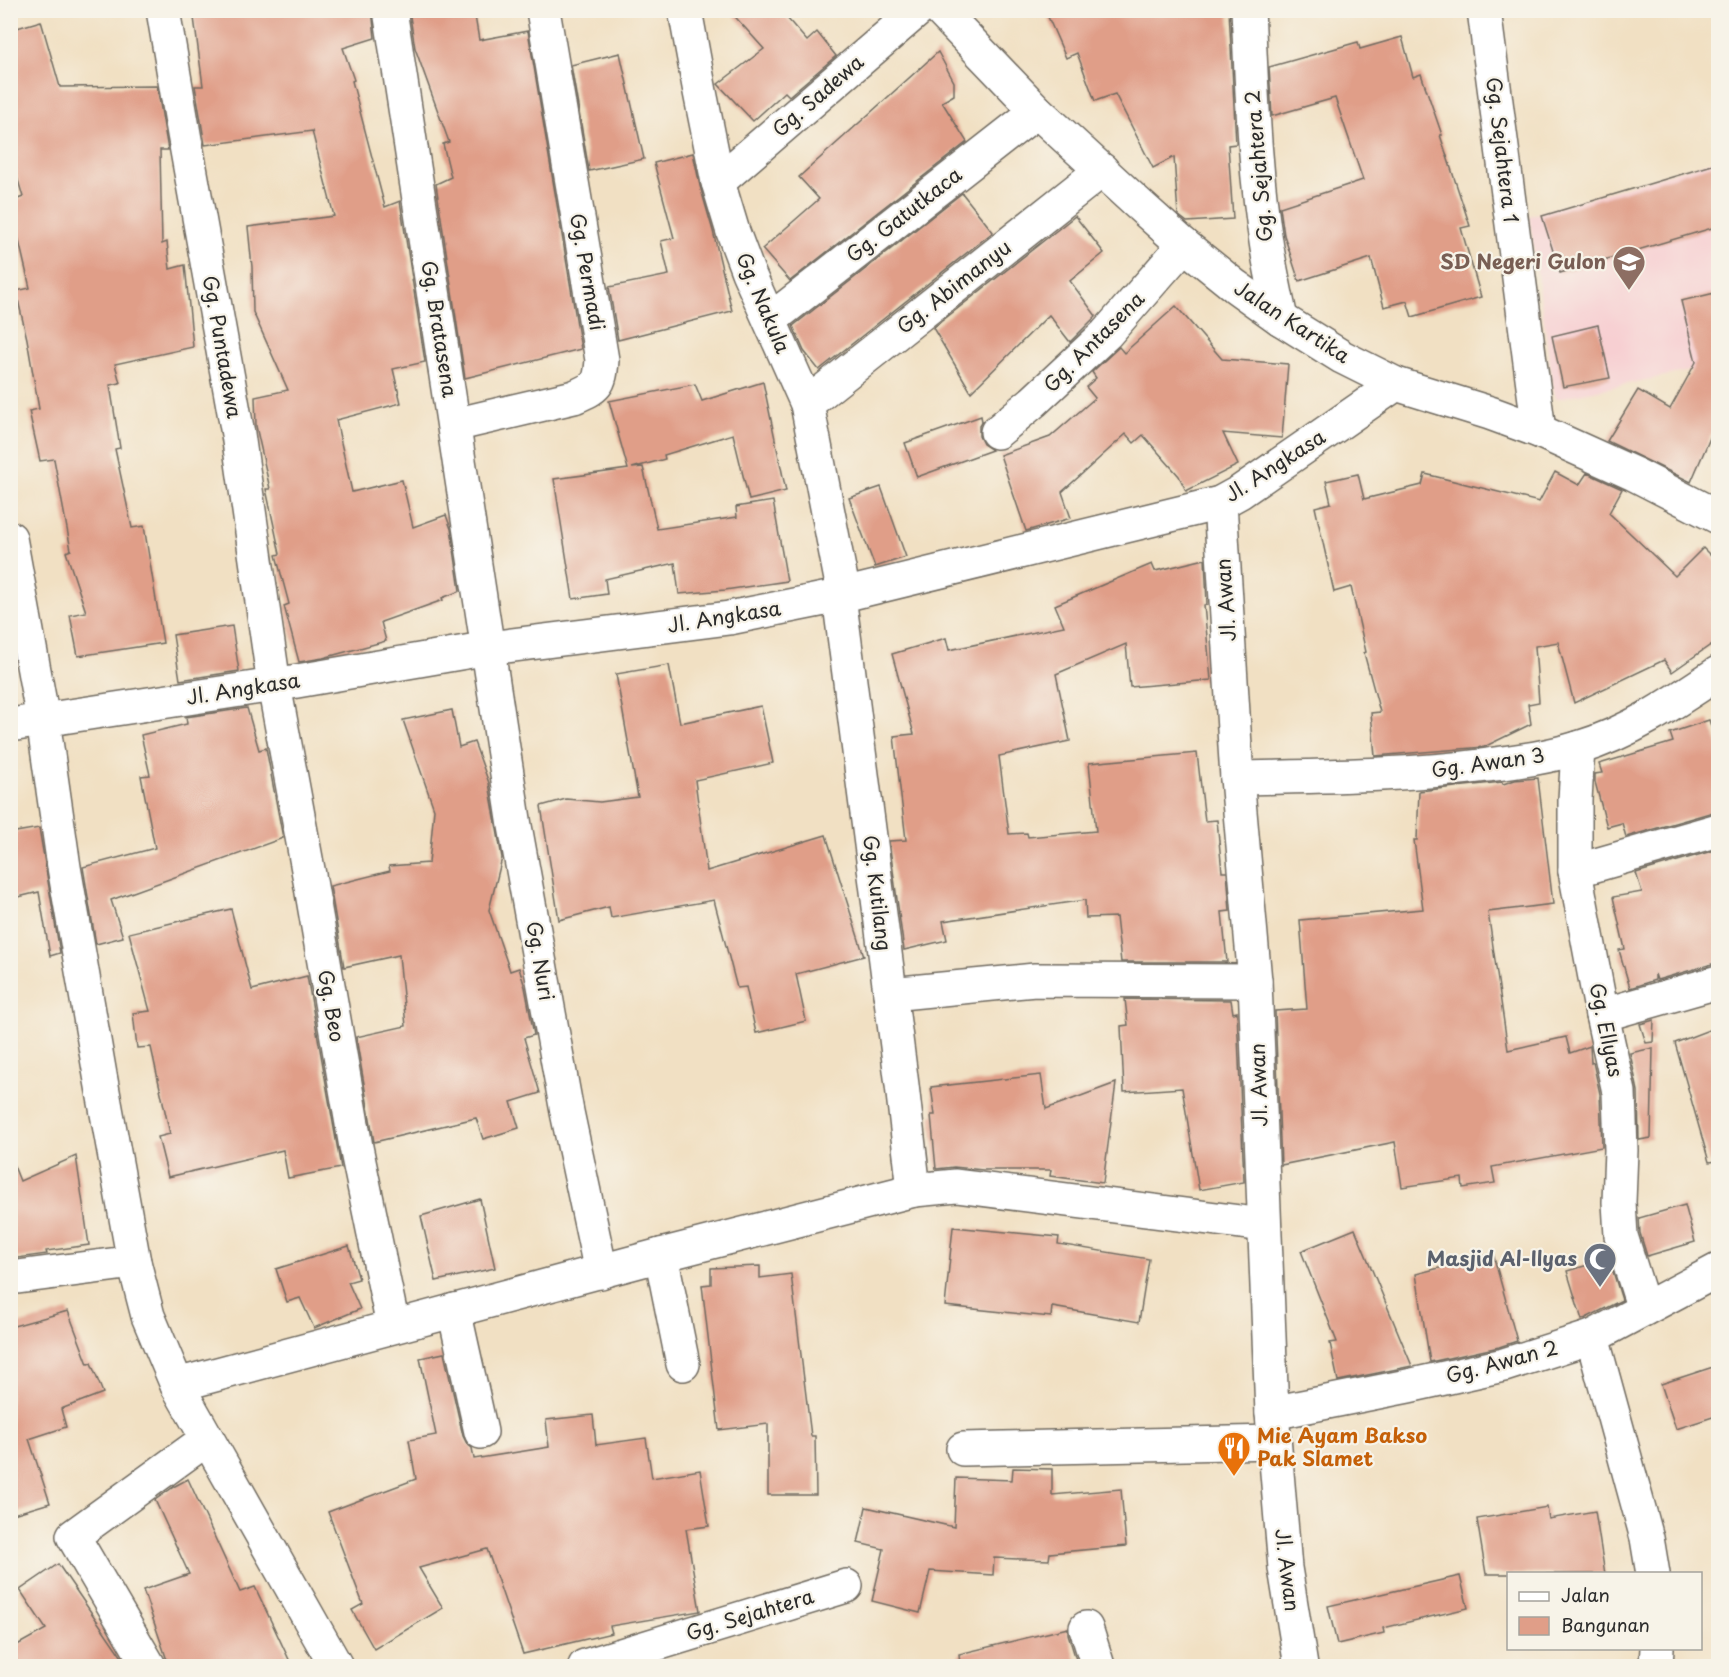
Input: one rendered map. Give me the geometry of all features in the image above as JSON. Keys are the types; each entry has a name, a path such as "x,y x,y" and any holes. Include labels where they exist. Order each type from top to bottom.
{"street":[{"name":"Gg. Puntadewa","path":"163,10 238,434 274,684"},
{"name":"Gg. Bratasena","path":"390,10 489,648"},
{"name":"Gg. Permadi","path":"454,424 574,397 593,389 601,377 602,360 543,10"},
{"name":"Gg. Nakula","path":"685,10 718,182 733,232 748,272 807,404 841,595"},
{"name":"Gg. Sadewa","path":"718,182 918,10"},
{"name":"Jalan Kartika","path":"940,10 1037,111 1101,170 1184,245 1281,319 1342,357 1396,384 1490,413 1539,431 1634,474 1719,517"},
{"name":"Gg. Sejahtera 2","path":"1248,10 1259,183 1267,248 1281,319"},
{"name":"Gg. Sejahtera 1","path":"1484,10 1539,431"},
{"name":"Gg. Gatutkaca","path":"770,320 1037,111"},
{"name":"Gg. Abimanyu","path":"807,404 1101,170"},
{"name":"Gg. Antasena","path":"997,432 1034,402 1106,334 1184,245"},
{"name":"Jl. Angkasa","path":"10,725 489,648 729,618 841,595 1220,503 1240,492 1396,384"},
{"name":"Jl. Awan","path":"1220,503 1237,778 1255,981 1273,1427 1285,1568 1301,1666"},
{"path":"10,538 43,720 66,879 134,1262 148,1316 177,1385 336,1666"},
{"name":"Gg. Kutilang","path":"841,595 914,1190"},
{"name":"Gg. Nuri","path":"489,648 525,882 567,1112 601,1272"},
{"name":"Gg. Awan 3","path":"1237,778 1401,774 1525,760 1578,748 1616,733 1661,710 1719,673"},
{"name":"Gg. Beo","path":"274,684 356,1147 393,1326"},
{"name":"Gg. Ellyas","path":"1578,748 1575,871 1619,1092 1621,1236 1644,1309"},
{"path":"1575,871 1719,830"},
{"path":"890,994 1035,980 1255,981"},
{"path":"1602,1015 1719,982"},
{"path":"177,1385 661,1255 914,1190 956,1186 1264,1225"},
{"path":"661,1255 683,1364"},
{"path":"10,1278 134,1262"},
{"name":"Gg. Awan 2","path":"963,1449 1273,1427 1408,1386 1504,1365 1592,1337 1719,1270"},
{"path":"454,1310 481,1432"},
{"path":"1592,1337 1647,1538 1653,1572"},
{"path":"148,1666 72,1536 207,1439"},
{"name":"Gg. Sejahtera","path":"585,1666 846,1586"},
{"path":"1086,1628 1098,1666"},
{"path":"1656,1666 1657,1650"}],"shaded area":[{"name":"SD Negeri Gulon","path":"1718,159 1718,365 1555,399 1529,216"}],"building":[{"path":"193,10 372,10 375,38 343,48 354,80 352,81 385,207 400,201 425,362 393,369 401,403 336,420 352,492 402,480 413,527 446,515 451,529 460,591 442,598 443,600 381,622 386,641 323,658 299,662 284,606 289,604 276,555 280,554 266,489 270,489 256,426 255,397 288,390 253,312 248,227 334,216 312,131 205,145 195,86 203,86"},
{"path":"409,10 474,10 479,40 528,31 581,349 465,378 436,184 451,177 443,144 449,142 415,48"},
{"path":"729,10 780,10 807,41 817,32 836,56 789,96 785,92 753,121 718,84 764,49"},
{"path":"1045,10 1229,10 1236,144 1228,145 1233,219 1187,222 1178,215 1174,157 1153,168 1115,94 1095,101 1077,53 1066,58"},
{"path":"41,21 60,87 157,86 168,150 160,150 162,244 167,242 170,269 185,265 193,347 115,364 120,383 110,385 120,448 115,449 132,528 144,526 163,643 78,656 70,615 86,612 66,552 71,550 54,459 40,461 29,411 39,409 16,291 30,288 10,202 23,197 10,153 10,30"},
{"path":"1402,37 1413,77 1421,74 1470,226 1461,228 1481,297 1412,317 1407,301 1384,307 1371,258 1299,281 1284,235 1280,207 1363,180 1335,98 1272,116 1269,67 1358,42 1360,49"},
{"path":"938,52 954,82 954,95 942,102 967,142 790,281 762,249 819,199 799,177"},
{"path":"620,53 644,159 589,171 571,65"},
{"path":"693,153 732,311 618,340 609,287 669,275 661,241 674,238 654,163"},
{"path":"1719,163 1719,226 1560,273 1542,216"},
{"path":"962,193 993,232 819,370 804,351 793,326"},
{"path":"1075,216 1104,253 1070,281 1096,316 1070,342 1049,315 971,392 933,328"},
{"path":"1719,292 1719,417 1691,482 1607,441 1638,390 1670,409 1696,362 1681,301"},
{"path":"1176,306 1222,359 1288,364 1282,438 1223,433 1238,465 1186,491 1179,476 1143,435 1134,443 1126,434 1062,492 1071,518 1026,531 1000,455 1050,437 1095,398 1086,387 1096,378 1092,372 1119,347 1124,353"},
{"path":"1598,325 1610,378 1563,387 1552,336"},
{"path":"763,382 786,491 749,500 733,434 664,455 665,459 632,468 643,467 657,529 737,517 736,507 773,501 787,581 679,594 675,563 605,579 607,594 573,599 554,479 628,469 609,401 695,384 702,401"},
{"path":"981,416 979,436 983,444 992,450 917,477 905,443"},
{"path":"1555,472 1579,485 1587,473 1622,489 1609,513 1675,576 1703,548 1719,564 1719,639 1672,672 1664,660 1574,703 1558,642 1535,646 1539,702 1528,704 1531,724 1484,747 1375,756 1371,713 1380,712 1364,653 1366,652 1351,587 1334,592 1315,507 1331,503 1326,481 1358,474 1364,499 1422,485 1425,474 1539,502"},
{"path":"881,487 906,557 875,567 849,498"},
{"path":"1205,559 1207,604 1204,605 1211,680 1130,687 1126,644 1056,674 1070,741 999,756 1009,834 1027,833 1028,837 1096,831 1089,763 1197,753 1205,821 1217,820 1222,872 1227,872 1230,911 1222,912 1227,962 1121,962 1116,917 1086,918 1085,900 943,921 947,940 904,950 889,841 906,840 894,736 914,734 892,654 946,638 949,650 1064,626 1055,605 1152,564 1155,571"},
{"path":"232,626 239,671 180,680 173,635"},
{"path":"669,665 680,723 761,706 773,763 695,780 707,871 826,835 864,956 796,974 806,1021 756,1033 746,987 737,988 714,900 611,918 609,907 559,920 541,806 566,799 600,802 638,797 616,674"},
{"path":"247,708 259,750 266,748 283,838 111,900 123,937 96,944 83,867 155,848 141,776 150,775 141,735 187,724 186,717"},
{"path":"452,710 459,747 474,742 489,783 502,858 489,910 510,971 519,968 525,987 534,1035 524,1038 540,1093 511,1102 519,1128 483,1139 476,1118 374,1142 356,1037 406,1026 399,955 344,967 330,886 390,871 389,866 429,863 434,809 403,720"},
{"path":"1709,720 1719,749 1719,812 1626,837 1622,823 1607,827 1595,782 1595,774 1602,773 1599,764 1673,742 1670,733"},
{"path":"1538,778 1553,904 1488,912 1508,1050 1566,1037 1570,1053 1590,1046 1591,1063 1593,1062 1600,1094 1602,1147 1492,1167 1495,1183 1463,1188 1462,1178 1402,1187 1395,1142 1281,1165 1275,1011 1307,1009 1300,920 1423,909 1414,840 1417,840 1419,791 1502,782 1503,784 1515,780"},
{"path":"39,828 60,953 50,956 39,892 10,899 10,833"},
{"path":"1719,849 1719,962 1657,980 1655,974 1655,980 1630,988 1619,950 1625,949 1613,897 1642,892 1636,873"},
{"path":"231,909 252,990 307,976 341,1168 288,1178 283,1150 168,1177 158,1137 170,1134 151,1047 137,1048 133,1013 150,1011 129,933"},
{"path":"1125,999 1231,1000 1233,1013 1237,1012 1244,1182 1199,1190 1182,1088 1124,1092 1121,1026 1128,1025"},
{"path":"1654,1020 1653,1042 1646,1043 1640,1024"},
{"path":"1719,1026 1719,1161 1709,1162 1675,1043"},
{"path":"1653,1048 1651,1138 1639,1140 1638,1091 1630,1053"},
{"path":"1041,1075 1046,1109 1116,1083 1103,1183 1050,1176 1051,1170 983,1170 954,1167 936,1169 931,1115 935,1115 931,1087"},
{"path":"76,1156 89,1245 10,1259 10,1166 14,1166 20,1181"},
{"path":"480,1199 495,1268 436,1281 421,1216"},
{"path":"1685,1205 1695,1242 1647,1256 1640,1233 1639,1218"},
{"path":"953,1227 1059,1237 1058,1244 1149,1259 1139,1322 1052,1307 1051,1317 945,1306"},
{"path":"1355,1229 1412,1366 1338,1381 1330,1343 1337,1342 1301,1251"},
{"path":"349,1246 359,1279 348,1282 360,1309 314,1328 300,1298 287,1302 276,1269"},
{"path":"1493,1254 1517,1341 1430,1362 1416,1274"},
{"name":"Masjid Al-Ilyas","path":"1609,1259 1622,1300 1582,1320 1567,1271"},
{"path":"760,1266 760,1278 791,1274 811,1436 815,1436 816,1495 768,1495 768,1424 719,1430 702,1285 711,1284 711,1268"},
{"path":"68,1311 88,1364 91,1363 103,1393 61,1409 66,1427 29,1439 50,1503 10,1515 10,1327"},
{"path":"444,1353 463,1436 472,1448 474,1459 549,1447 546,1420 593,1415 596,1445 646,1438 652,1478 700,1470 709,1526 686,1529 700,1611 610,1626 612,1633 523,1654 487,1549 419,1568 443,1608 374,1649 352,1610 363,1604 328,1512 416,1479 409,1440 436,1435 420,1358"},
{"path":"1719,1365 1719,1415 1676,1429 1661,1384"},
{"path":"1013,1468 1052,1469 1052,1495 1121,1489 1126,1546 1050,1553 1049,1560 994,1558 993,1575 930,1571 920,1613 872,1601 884,1549 858,1543 866,1507 954,1527 956,1478 1012,1480"},
{"path":"188,1479 240,1592 255,1587 292,1666 169,1666 143,1590 189,1574 155,1500"},
{"path":"1547,1507 1549,1519 1595,1511 1605,1572 1486,1574 1477,1519"},
{"path":"58,1564 128,1666 10,1666 10,1649 46,1629 20,1590"},
{"path":"1460,1576 1468,1608 1383,1628 1384,1633 1337,1644 1328,1606"},
{"path":"1068,1628 1078,1666 960,1666 959,1654"}],"place":[{"name":"SD Negeri Gulon","path":"1629,291"},
{"name":"Masjid Al-Ilyas","path":"1600,1288"},
{"name":"Mie Ayam Bakso Pak Slamet","path":"1234,1477"}]}
